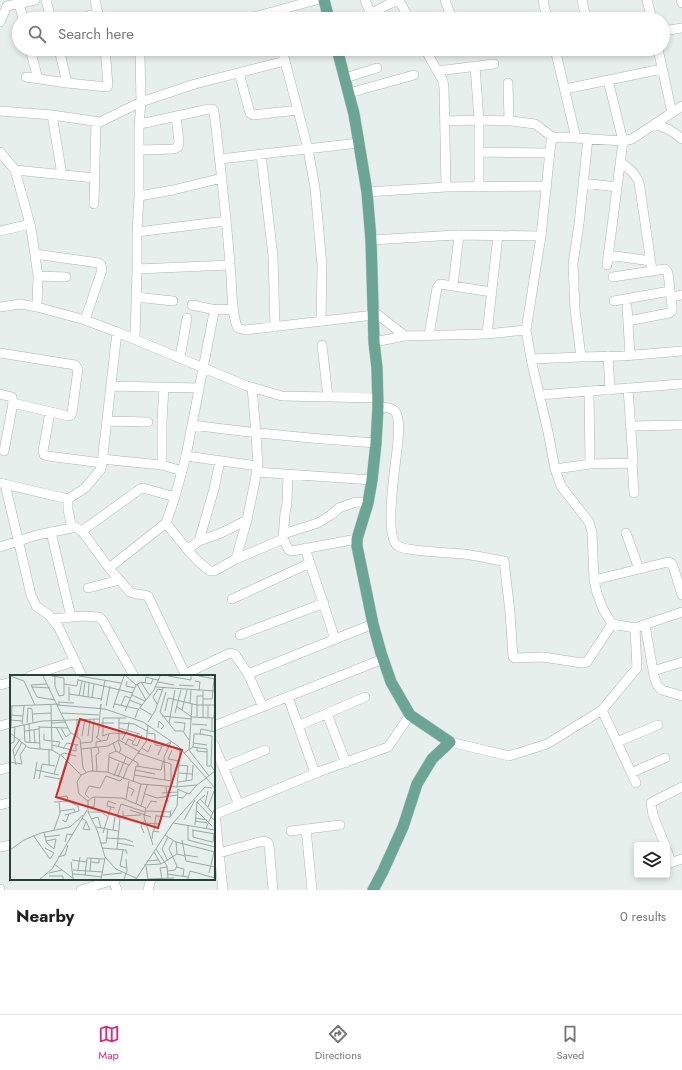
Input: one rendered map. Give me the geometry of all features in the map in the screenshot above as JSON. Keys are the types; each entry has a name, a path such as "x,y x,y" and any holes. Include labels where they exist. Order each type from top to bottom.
{"main road":[{"path":"324,0 327,12"},
{"path":"339,56 354,114 367,192 371,240 374,342 377,368 378,402 372,480 368,503 357,539 357,546 373,624 391,682 410,715 450,742 432,759 417,784 402,827 373,890"}],"street":[{"path":"0,22 7,6 35,0"},
{"path":"46,0 49,12"},
{"path":"95,0 98,12"},
{"path":"284,12 316,0"},
{"path":"366,0 370,12"},
{"path":"379,12 398,0 405,12"},
{"path":"445,0 449,12"},
{"path":"543,0 546,12"},
{"path":"582,0 585,12"},
{"path":"647,0 650,12"},
{"path":"19,3 21,12"},
{"path":"670,30 682,28"},
{"path":"32,56 38,79"},
{"path":"63,56 68,83"},
{"path":"26,77 107,87 106,56"},
{"path":"135,339 141,102 140,56"},
{"path":"284,56 308,149 315,188 322,266 321,322"},
{"path":"429,56 443,81 444,88 446,187"},
{"path":"557,56 576,138"},
{"path":"659,56 672,113"},
{"path":"0,111 52,115 100,122 141,102 194,84 285,61"},
{"path":"437,70 494,64"},
{"path":"475,66 479,120 479,187"},
{"path":"344,78 377,68"},
{"path":"565,89 662,69"},
{"path":"239,73 251,114 298,110"},
{"path":"349,93 414,74"},
{"path":"607,265 623,141 608,80"},
{"path":"508,83 509,121"},
{"path":"445,121 509,121 535,124 554,138 588,138 623,141 632,139 682,106"},
{"path":"140,124 212,109 214,111 222,178 233,310 236,325 240,329 245,330 321,322 374,313 405,336"},
{"path":"52,115 62,175"},
{"path":"140,150 174,149 178,147 179,142 176,116"},
{"path":"94,204 96,121"},
{"path":"655,124 670,130 682,139"},
{"path":"554,138 551,142 541,236 526,330 555,469 561,486 589,522 592,532 596,593 612,624 635,628 682,613"},
{"path":"581,357 573,264 588,138"},
{"path":"220,159 359,143"},
{"path":"0,152 15,170 32,228 38,276 37,307"},
{"path":"479,152 550,153"},
{"path":"261,154 273,256 275,327"},
{"path":"620,162 633,171 639,182 652,266"},
{"path":"15,170 95,178"},
{"path":"139,196 173,190 222,178"},
{"path":"583,183 617,187"},
{"path":"367,192 446,187 547,186"},
{"path":"137,232 226,220"},
{"path":"0,231 30,224"},
{"path":"371,240 459,235 541,236"},
{"path":"453,286 459,235"},
{"path":"487,334 498,235"},
{"path":"35,254 101,265 102,270 85,320"},
{"path":"608,255 664,269 667,270 668,273 672,311 669,313 628,321"},
{"path":"137,269 230,264"},
{"path":"613,277 652,266"},
{"path":"38,276 66,277"},
{"path":"429,335 437,288 440,284 492,292"},
{"path":"614,300 671,294 682,295"},
{"path":"136,298 173,301"},
{"path":"0,307 20,304 85,320 135,339 252,388 282,396 328,397 378,402 391,408 397,416 398,435 390,514 392,538 396,545 407,549 465,554 504,561 510,612 513,657 515,658 543,656 582,663 587,662 612,624"},
{"path":"192,305 216,310 233,310"},
{"path":"627,307 630,355"},
{"path":"109,568 166,522 175,497 186,456 214,312 216,310"},
{"path":"180,358 188,318"},
{"path":"374,342 405,336 487,334 526,330"},
{"path":"82,675 59,628 49,615 36,606 31,595 2,483 68,499 85,488 101,469 117,332"},
{"path":"322,345 328,397"},
{"path":"531,359 630,355 682,351"},
{"path":"0,353 75,365 78,369 71,415 68,416 13,403"},
{"path":"608,356 610,390"},
{"path":"540,395 681,384"},
{"path":"111,386 199,388"},
{"path":"162,465 164,388"},
{"path":"236,559 257,469 252,388"},
{"path":"628,388 634,493"},
{"path":"589,392 590,464"},
{"path":"0,394 12,397 13,403 4,451"},
{"path":"50,412 43,451 44,454 48,456 162,465 182,471"},
{"path":"107,421 148,422"},
{"path":"192,425 256,434 318,440 376,443"},
{"path":"630,426 682,425"},
{"path":"186,456 288,474 372,480"},
{"path":"199,541 214,489 220,461"},
{"path":"555,469 590,464 632,463"},
{"path":"288,474 287,504 283,537 289,550 292,551 357,539"},
{"path":"82,531 140,489 143,488 175,497"},
{"path":"68,499 68,510 72,528"},
{"path":"166,522 205,568 210,571 283,537 318,523 339,508 356,502 368,503"},
{"path":"188,549 199,541 246,520"},
{"path":"0,547 51,532 72,528 82,531 109,568 130,592 148,596 185,675 230,653 234,654 248,674 264,707"},
{"path":"51,532 71,617"},
{"path":"626,532 639,569"},
{"path":"305,548 335,639"},
{"path":"594,580 668,562 671,563 682,595"},
{"path":"232,599 310,563"},
{"path":"88,588 120,580"},
{"path":"240,635 324,603"},
{"path":"52,619 83,616 99,617 103,621 133,675"},
{"path":"248,674 373,624"},
{"path":"645,625 657,685 662,690 682,696"},
{"path":"450,742 509,756 547,744 602,710 637,668 635,628"},
{"path":"215,726 383,659"},
{"path":"33,675 75,661"},
{"path":"653,671 682,662"},
{"path":"125,675 128,666"},
{"path":"0,685 10,682"},
{"path":"288,697 315,773"},
{"path":"298,726 365,697"},
{"path":"602,710 636,783"},
{"path":"327,714 346,762"},
{"path":"215,814 315,773 388,747 410,715"},
{"path":"0,726 10,723"},
{"path":"617,742 658,725"},
{"path":"215,747 239,805"},
{"path":"224,767 265,750"},
{"path":"631,773 665,758"},
{"path":"0,770 10,767"},
{"path":"664,842 651,803 682,787"},
{"path":"0,805 10,802"},
{"path":"215,822 223,890"},
{"path":"291,831 340,825"},
{"path":"306,829 312,890"},
{"path":"219,854 264,841 267,842 269,845 273,890"},
{"path":"0,847 10,845"},
{"path":"670,863 682,859"},
{"path":"81,890 112,880"},
{"path":"115,880 117,890"},
{"path":"148,890 151,880"}]}
